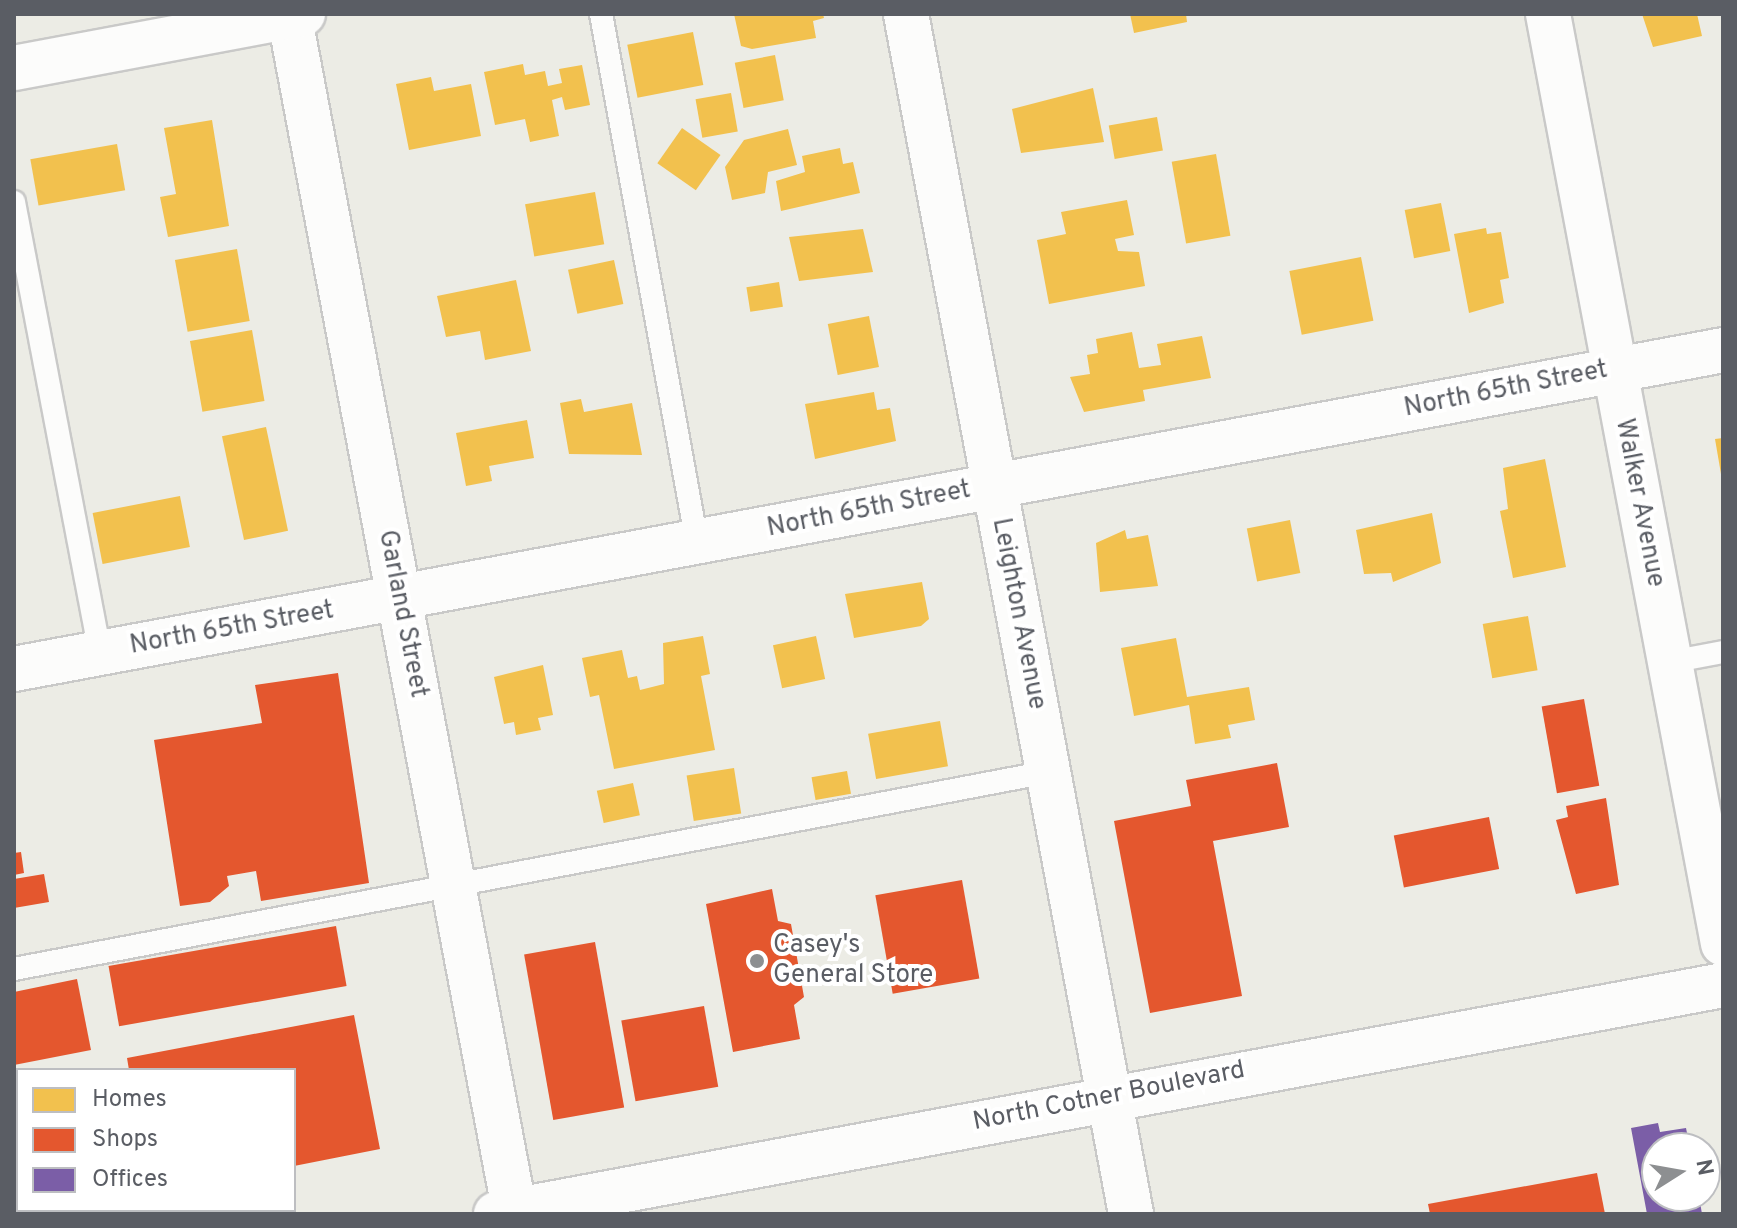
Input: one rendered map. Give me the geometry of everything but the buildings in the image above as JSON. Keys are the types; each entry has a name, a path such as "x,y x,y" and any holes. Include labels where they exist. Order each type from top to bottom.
{"street":[{"name":"Leighton Avenue","path":"906,14 1131,1214"},
{"name":"Walker Avenue","path":"1548,14 1723,944"},
{"path":"14,68 294,15"},
{"name":"Garland Street","path":"294,15 454,888 509,1213"},
{"name":"North 65th Street","path":"14,669 1723,350"},
{"name":"North Cotner Boulevard","path":"509,1213 1108,1098 1723,985"}],"lane":[{"path":"601,14 697,542"},
{"path":"14,202 100,653"},
{"path":"1670,662 1723,652"},
{"path":"14,969 454,888 1048,772"}],"place":[{"name":"Casey's General Store","path":"757,961"}]}
